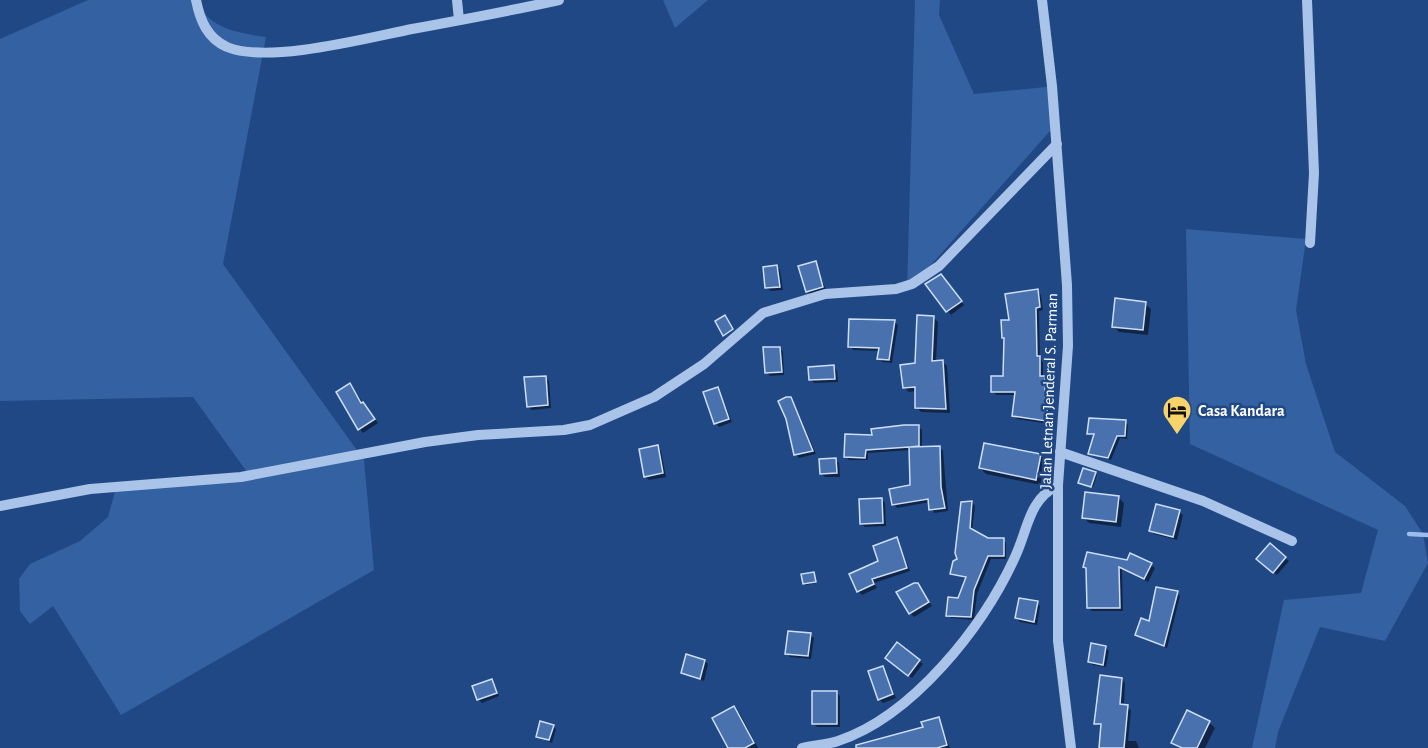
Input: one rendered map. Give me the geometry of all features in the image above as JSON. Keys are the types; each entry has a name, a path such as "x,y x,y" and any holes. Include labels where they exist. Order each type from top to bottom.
{"street":[{"path":"196,0 199,16 209,33 224,45 245,51 309,48 559,0"},
{"path":"457,0 459,20"},
{"name":"Jalan Letnan Jenderal S. Parman","path":"1042,0 1057,144 1067,285 1068,346 1058,485 1058,641 1071,748"},
{"path":"1307,0 1314,173 1310,243"},
{"path":"0,506 90,489 241,477 443,440 564,430 590,425 654,397 704,364 763,313 825,294 896,289 912,284 939,266 1057,144"},
{"path":"1060,452 1203,501 1292,541"},
{"path":"802,748 837,741 866,728 894,711 946,662 968,637 994,600 1016,555 1040,496 1058,485"}],"shaded area":[{"path":"88,0 197,0 202,10 216,23 235,31 266,37 223,264 364,460 374,570 121,715 53,606 30,624 20,611 19,579 30,564 80,541 108,517 116,488 252,479 193,397 0,401 0,39"},
{"path":"663,0 708,0 675,28"},
{"path":"915,0 940,0 939,15 974,94 1056,86 1058,122 907,292"},
{"path":"1186,229 1306,239 1296,310 1306,364 1335,452 1405,506 1423,534 1428,563 1385,641 1320,627 1278,732 1275,748 1252,748 1284,600 1361,593 1378,530 1190,444"}],"building":[{"path":"816,261 823,287 806,292 798,266"},
{"path":"777,265 780,287 765,288 763,267"},
{"path":"941,274 962,301 946,312 925,284"},
{"path":"1038,289 1040,307 1036,308 1037,356 1040,356 1040,376 1045,376 1045,405 1048,405 1046,421 1012,416 1015,392 991,392 991,376 1003,376 1004,338 1002,338 1001,320 1009,320 1005,294"},
{"path":"1115,298 1146,302 1143,330 1112,327"},
{"path":"725,315 733,329 723,336 715,321"},
{"path":"917,315 934,316 932,361 943,360 946,409 915,408 915,387 903,388 900,365 915,363"},
{"path":"849,319 895,320 889,360 877,359 879,348 848,347"},
{"path":"763,347 780,347 782,372 765,373"},
{"path":"834,365 835,379 809,380 808,367"},
{"path":"546,376 548,405 527,407 524,377"},
{"path":"350,383 361,403 363,402 375,419 358,430 336,392"},
{"path":"718,387 729,419 714,424 703,392"},
{"path":"791,397 813,451 794,455 786,419 778,401"},
{"path":"1089,418 1126,420 1125,436 1117,436 1108,458 1088,454 1094,434 1087,434"},
{"path":"919,425 919,446 910,447 940,446 941,487 945,508 929,510 928,499 892,505 889,489 910,485 909,447 866,450 865,458 844,457 845,434 872,435 871,429"},
{"path":"984,443 1041,454 1036,480 979,468"},
{"path":"658,445 663,473 644,477 639,449"},
{"path":"836,458 837,473 820,474 819,459"},
{"path":"1083,468 1096,472 1091,487 1078,483"},
{"path":"1085,492 1119,496 1116,522 1082,518"},
{"path":"882,498 883,523 860,524 859,499"},
{"path":"972,501 970,528 988,538 1004,538 1004,556 988,556 974,590 971,617 946,616 948,597 958,598 966,577 950,574 953,561 957,559 955,553 961,502"},
{"path":"1156,504 1180,510 1173,537 1149,531"},
{"path":"897,537 907,568 872,579 874,584 857,592 849,574 878,561 873,546"},
{"path":"1270,543 1286,557 1273,573 1256,559"},
{"path":"1087,552 1127,560 1130,553 1152,563 1144,579 1119,567 1120,608 1087,608 1086,568 1083,567"},
{"path":"814,572 816,582 803,584 801,574"},
{"path":"918,583 929,602 909,614 896,592"},
{"path":"1156,587 1178,591 1164,646 1135,635 1141,618 1149,621"},
{"path":"1019,598 1038,601 1034,622 1015,618"},
{"path":"788,631 811,633 808,656 785,654"},
{"path":"897,642 920,660 908,676 885,658"},
{"path":"1091,643 1106,646 1103,665 1088,662"},
{"path":"686,654 705,660 700,679 681,673"},
{"path":"883,666 893,694 878,700 868,671"},
{"path":"1100,675 1122,678 1120,704 1128,705 1124,748 1099,748 1101,724 1094,724"},
{"path":"492,679 497,693 477,700 472,686"},
{"path":"812,691 837,691 837,724 812,724"},
{"path":"734,706 754,743 745,748 728,748 712,718"},
{"path":"1187,710 1210,721 1197,748 1182,748 1171,743"},
{"path":"939,717 947,745 937,748 856,748 856,745 923,727 921,722"},
{"path":"540,721 554,725 549,740 536,737"}],"waterway":[{"path":"1409,534 1428,535"}],"place":[{"name":"Casa Kandara","path":"1177,436"}]}
